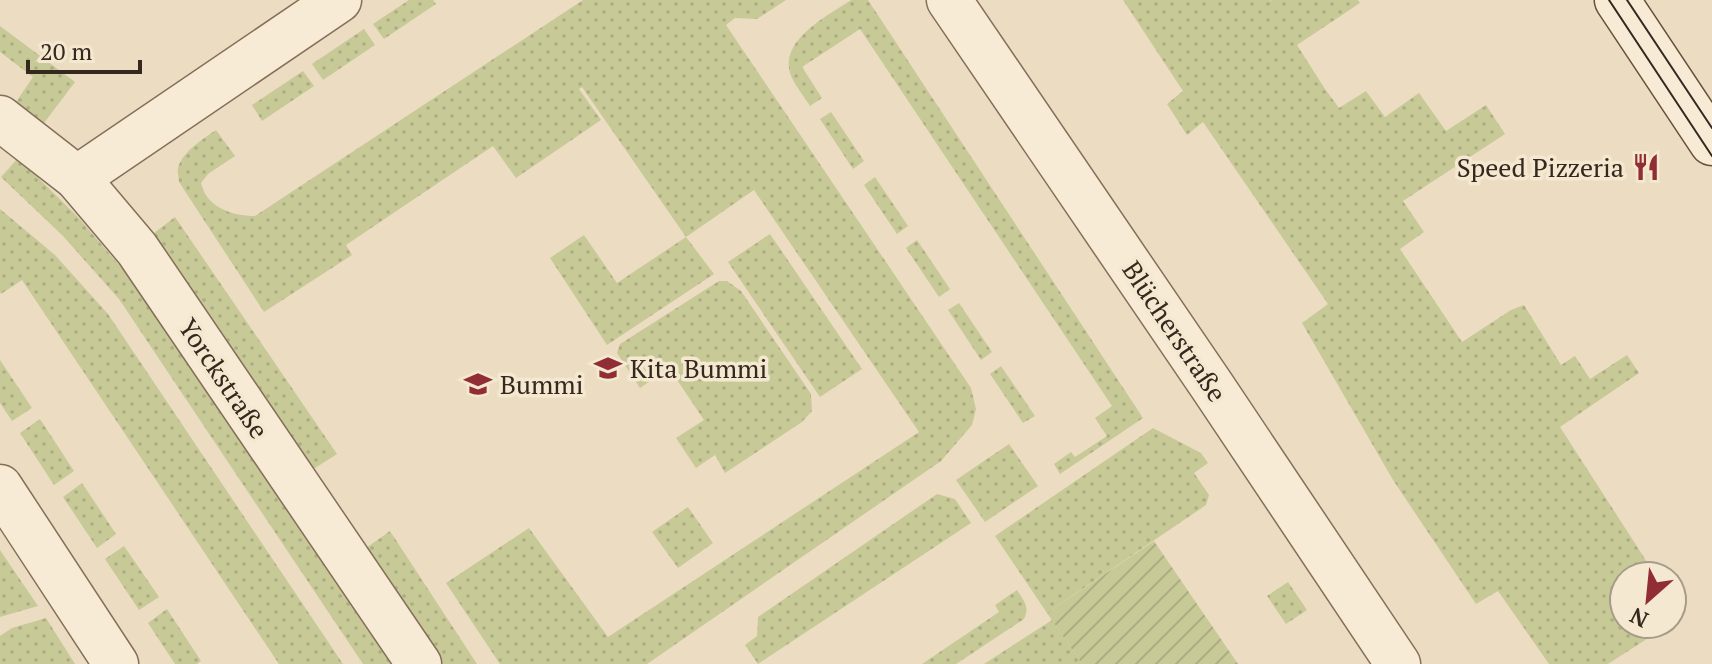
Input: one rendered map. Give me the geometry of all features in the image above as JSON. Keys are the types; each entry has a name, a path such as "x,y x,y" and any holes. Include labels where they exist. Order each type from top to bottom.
{"street":[{"path":"77,178 339,0"},
{"name":"Blücherstraße","path":"949,0 1398,664"},
{"path":"1617,0 1712,143"},
{"name":"Yorckstraße","path":"0,118 77,178 137,249 419,664"},
{"path":"0,487 116,664"}],"green space":[{"path":"409,0 433,0 436,4 384,39 373,24"},
{"path":"583,0 786,0 757,19 735,18 726,25 971,388 976,409 972,425 941,461 647,664 500,664 446,583 529,528 608,637 919,432 754,190 686,237 582,87 579,89 601,120 516,178 493,146 346,245 352,255 264,312 179,182 178,168 188,151 216,130 235,156 208,174 201,183 204,191 221,208 255,216"},
{"path":"851,0 868,0 1143,418 1060,474 1054,464 1071,452 1075,457 1107,436 1095,418 1112,406 860,29 802,67 822,98 810,106 790,73 792,49 799,39 808,29"},
{"path":"1123,0 1358,0 1360,3 1297,45 1339,108 1366,91 1385,117 1419,93 1446,131 1486,105 1505,134 1403,201 1424,232 1400,249 1462,342 1524,305 1561,365 1575,356 1590,379 1627,355 1639,373 1560,427 1646,560 1608,560 1608,640 1645,640 1608,664 1549,664 1498,591 1476,604 1393,480 1302,323 1328,304 1203,122 1187,135 1167,104 1183,91"},
{"path":"0,26 75,82 44,123 16,102 33,77 0,52"},
{"path":"364,29 375,45 323,80 312,64"},
{"path":"303,71 314,86 262,121 252,105"},
{"path":"831,112 864,161 853,169 820,119"},
{"path":"18,158 78,217 144,294 396,664 363,664 119,299 63,236 1,177"},
{"path":"875,177 908,226 897,234 864,185"},
{"path":"0,209 55,255 108,314 343,664 279,664 22,280 1,294"},
{"path":"175,217 337,454 312,470 154,233"},
{"path":"770,234 862,369 820,397 728,262"},
{"path":"584,235 617,283 686,237 714,274 607,345 550,258"},
{"path":"917,240 950,289 939,297 906,248"},
{"path":"719,281 727,281 741,291 811,394 812,411 802,422 725,473 715,455 696,468 676,438 704,420 669,368 640,388 617,353 620,344"},
{"path":"959,303 992,352 981,360 948,310"},
{"path":"0,360 32,408 12,421 0,403"},
{"path":"1001,366 1035,416 1023,423 990,374"},
{"path":"40,419 74,471 54,485 20,433"},
{"path":"1153,428 1201,453 1208,463 1194,473 1209,495 1206,505 1047,613 995,536"},
{"path":"1009,444 1038,486 985,522 956,480"},
{"path":"82,483 116,534 97,548 63,497"},
{"path":"937,494 955,499 971,523 758,664 745,645 757,636 758,617"},
{"path":"688,507 713,543 678,568 652,532"},
{"path":"390,531 477,664 443,664 366,548"},
{"path":"1154,541 1238,664 1082,664 1047,613"},
{"path":"124,546 159,597 139,610 105,559"},
{"path":"0,550 38,606 0,617"},
{"path":"1288,582 1307,610 1286,624 1267,596"},
{"path":"1017,590 1026,607 1024,619 956,664 922,664 999,612 995,605"},
{"path":"167,609 201,661 197,664 175,664 148,623"},
{"path":"46,618 75,664 0,664 0,636 12,628"},
{"path":"1052,620 1082,664 984,664"}],"tram line":[{"path":"1609,0 1712,156"},
{"path":"1627,0 1712,128"}],"place":[{"name":"Speed Pizzeria","path":"1646,167"},
{"name":"Kita Bummi","path":"608,368"},
{"name":"Bummi","path":"478,384"}]}
